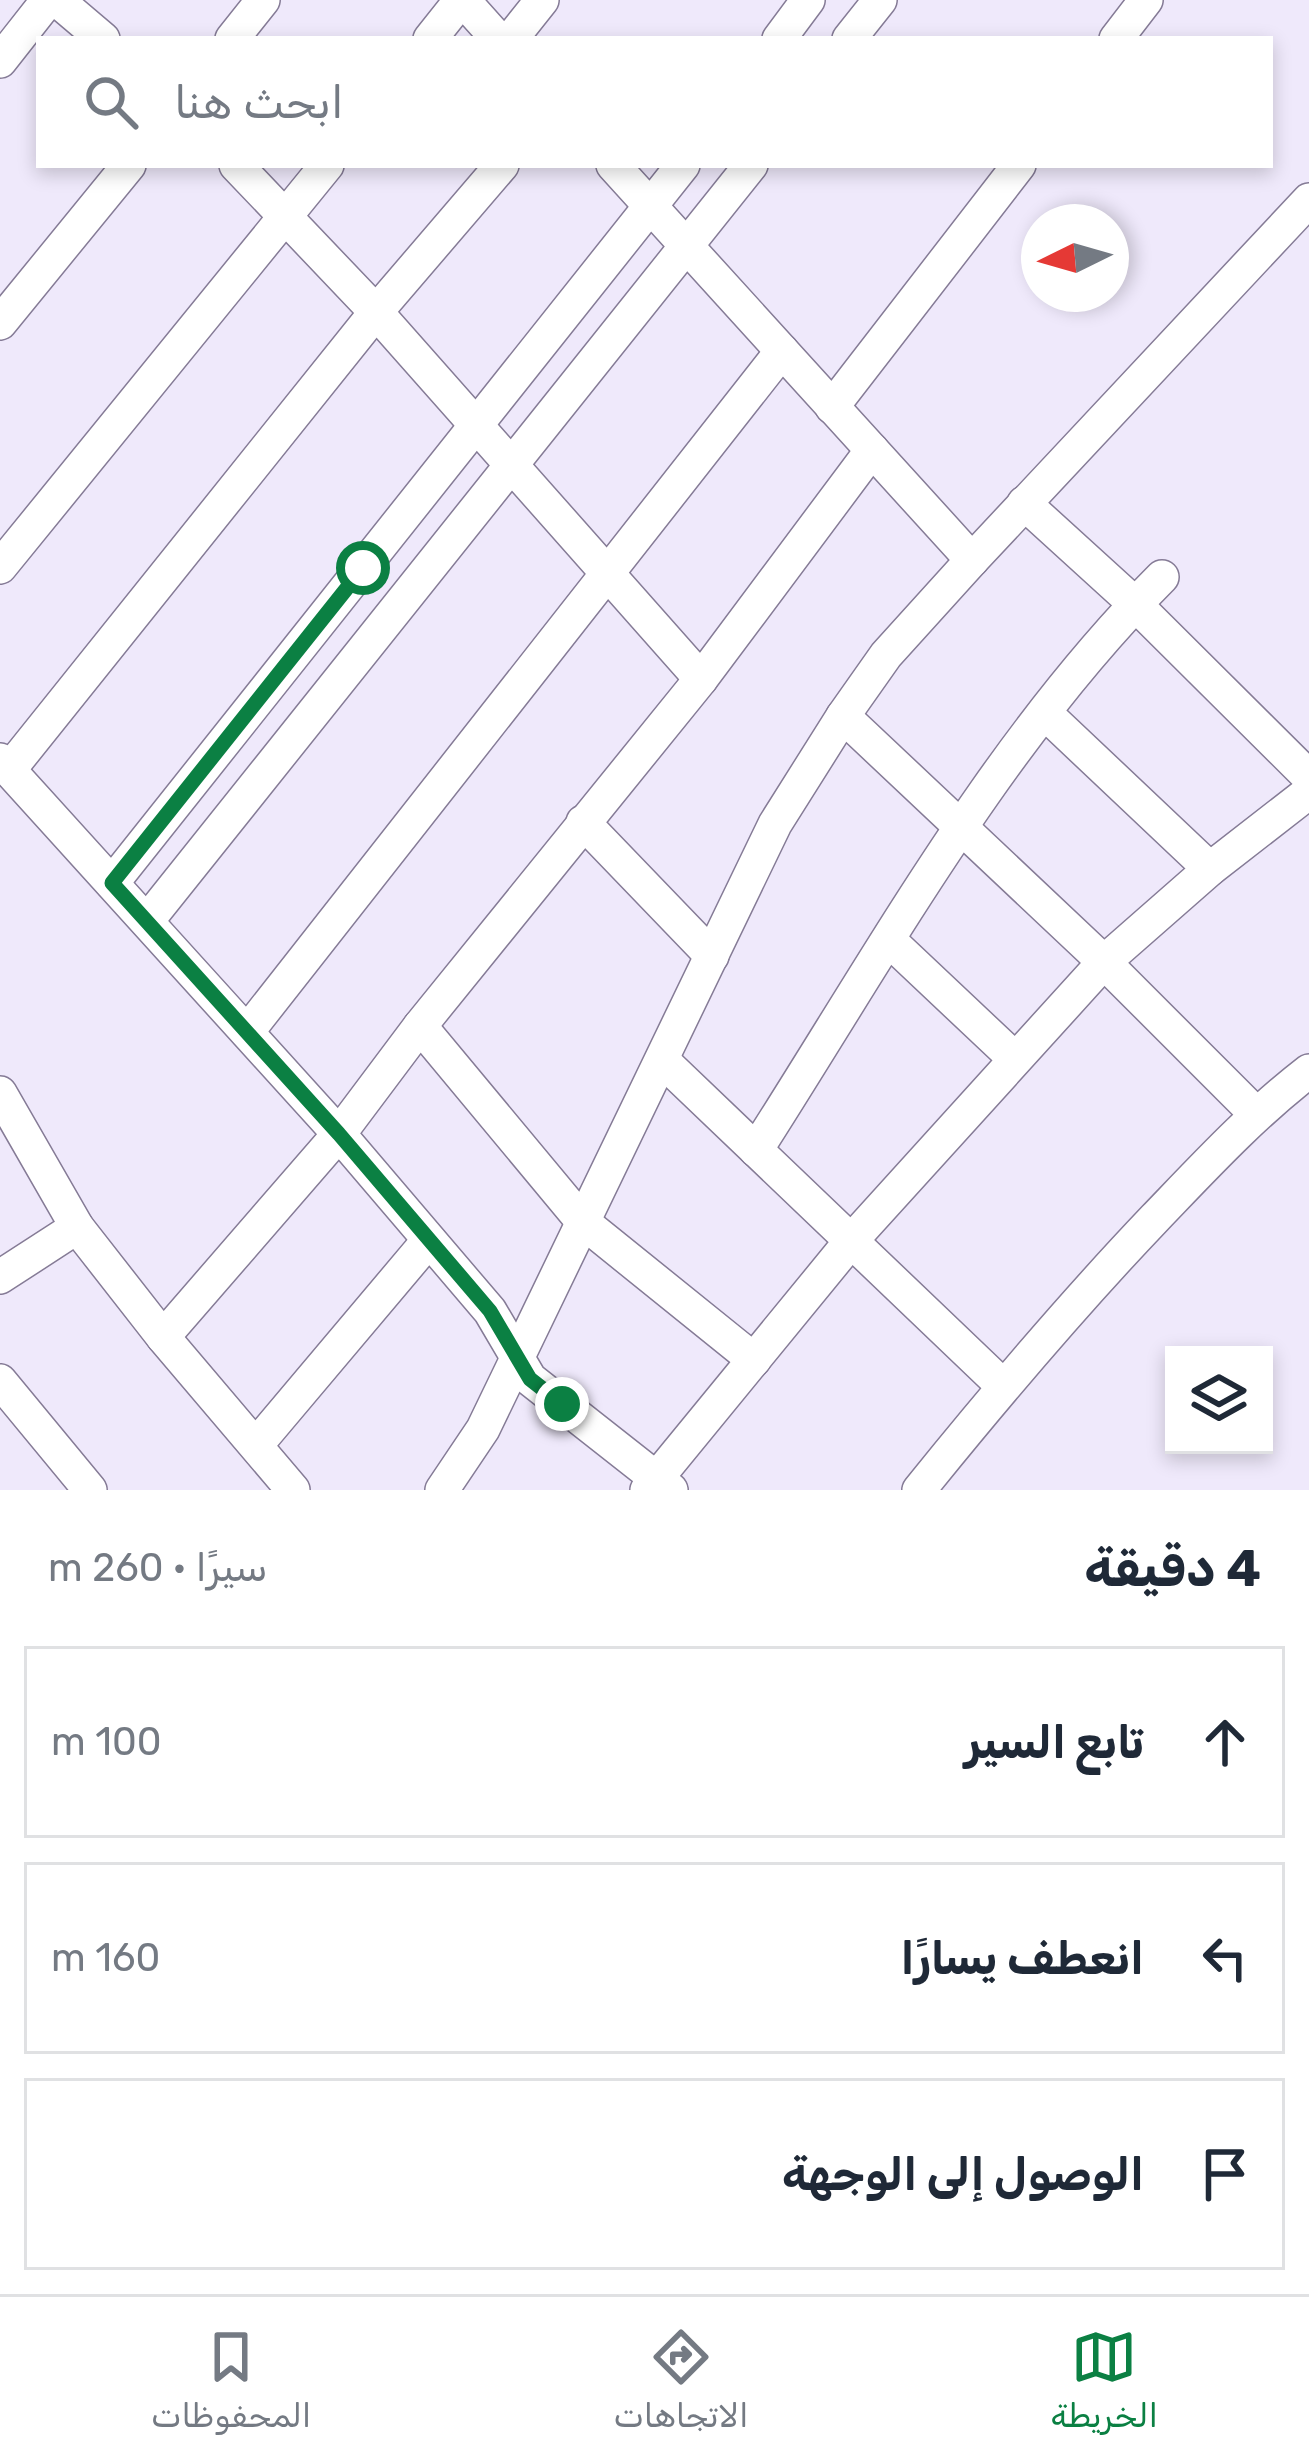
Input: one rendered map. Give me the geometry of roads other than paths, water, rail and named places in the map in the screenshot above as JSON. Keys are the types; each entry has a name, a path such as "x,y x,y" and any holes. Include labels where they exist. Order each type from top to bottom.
{"street":[{"path":"0,61 53,0 99,36"},
{"path":"234,36 263,0"},
{"path":"432,36 462,0 495,36"},
{"path":"513,36 542,0"},
{"path":"780,36 808,0"},
{"path":"851,36 880,0"},
{"path":"1118,36 1146,0"},
{"path":"0,323 127,168"},
{"path":"239,168 376,312 701,679"},
{"path":"0,567 325,168"},
{"path":"499,168 4,765 339,1134 490,1311 530,1379 658,1486 851,1241 1104,962 1210,869 1309,792"},
{"path":"616,168 972,560"},
{"path":"112,883 681,168"},
{"path":"147,921 750,168"},
{"path":"832,406 1017,168"},
{"path":"442,1490 483,1430 775,824 843,716 886,655 1309,200"},
{"path":"247,1032 782,351"},
{"path":"163,1337 339,1134 420,1026 701,679 872,450"},
{"path":"1024,503 1135,604 1309,777"},
{"path":"756,1150 961,830 1045,712 1162,577"},
{"path":"1045,712 1210,869"},
{"path":"843,716 1104,962 1255,1114"},
{"path":"583,822 712,956"},
{"path":"890,941 1015,1058"},
{"path":"420,1026 583,1222 754,1360"},
{"path":"662,1060 1003,1385"},
{"path":"919,1490 1003,1385 1095,1282 1255,1114 1309,1071"},
{"path":"0,1093 77,1227 293,1490"},
{"path":"0,1277 77,1227"},
{"path":"257,1444 429,1240"},
{"path":"0,1382 91,1490"}]}
